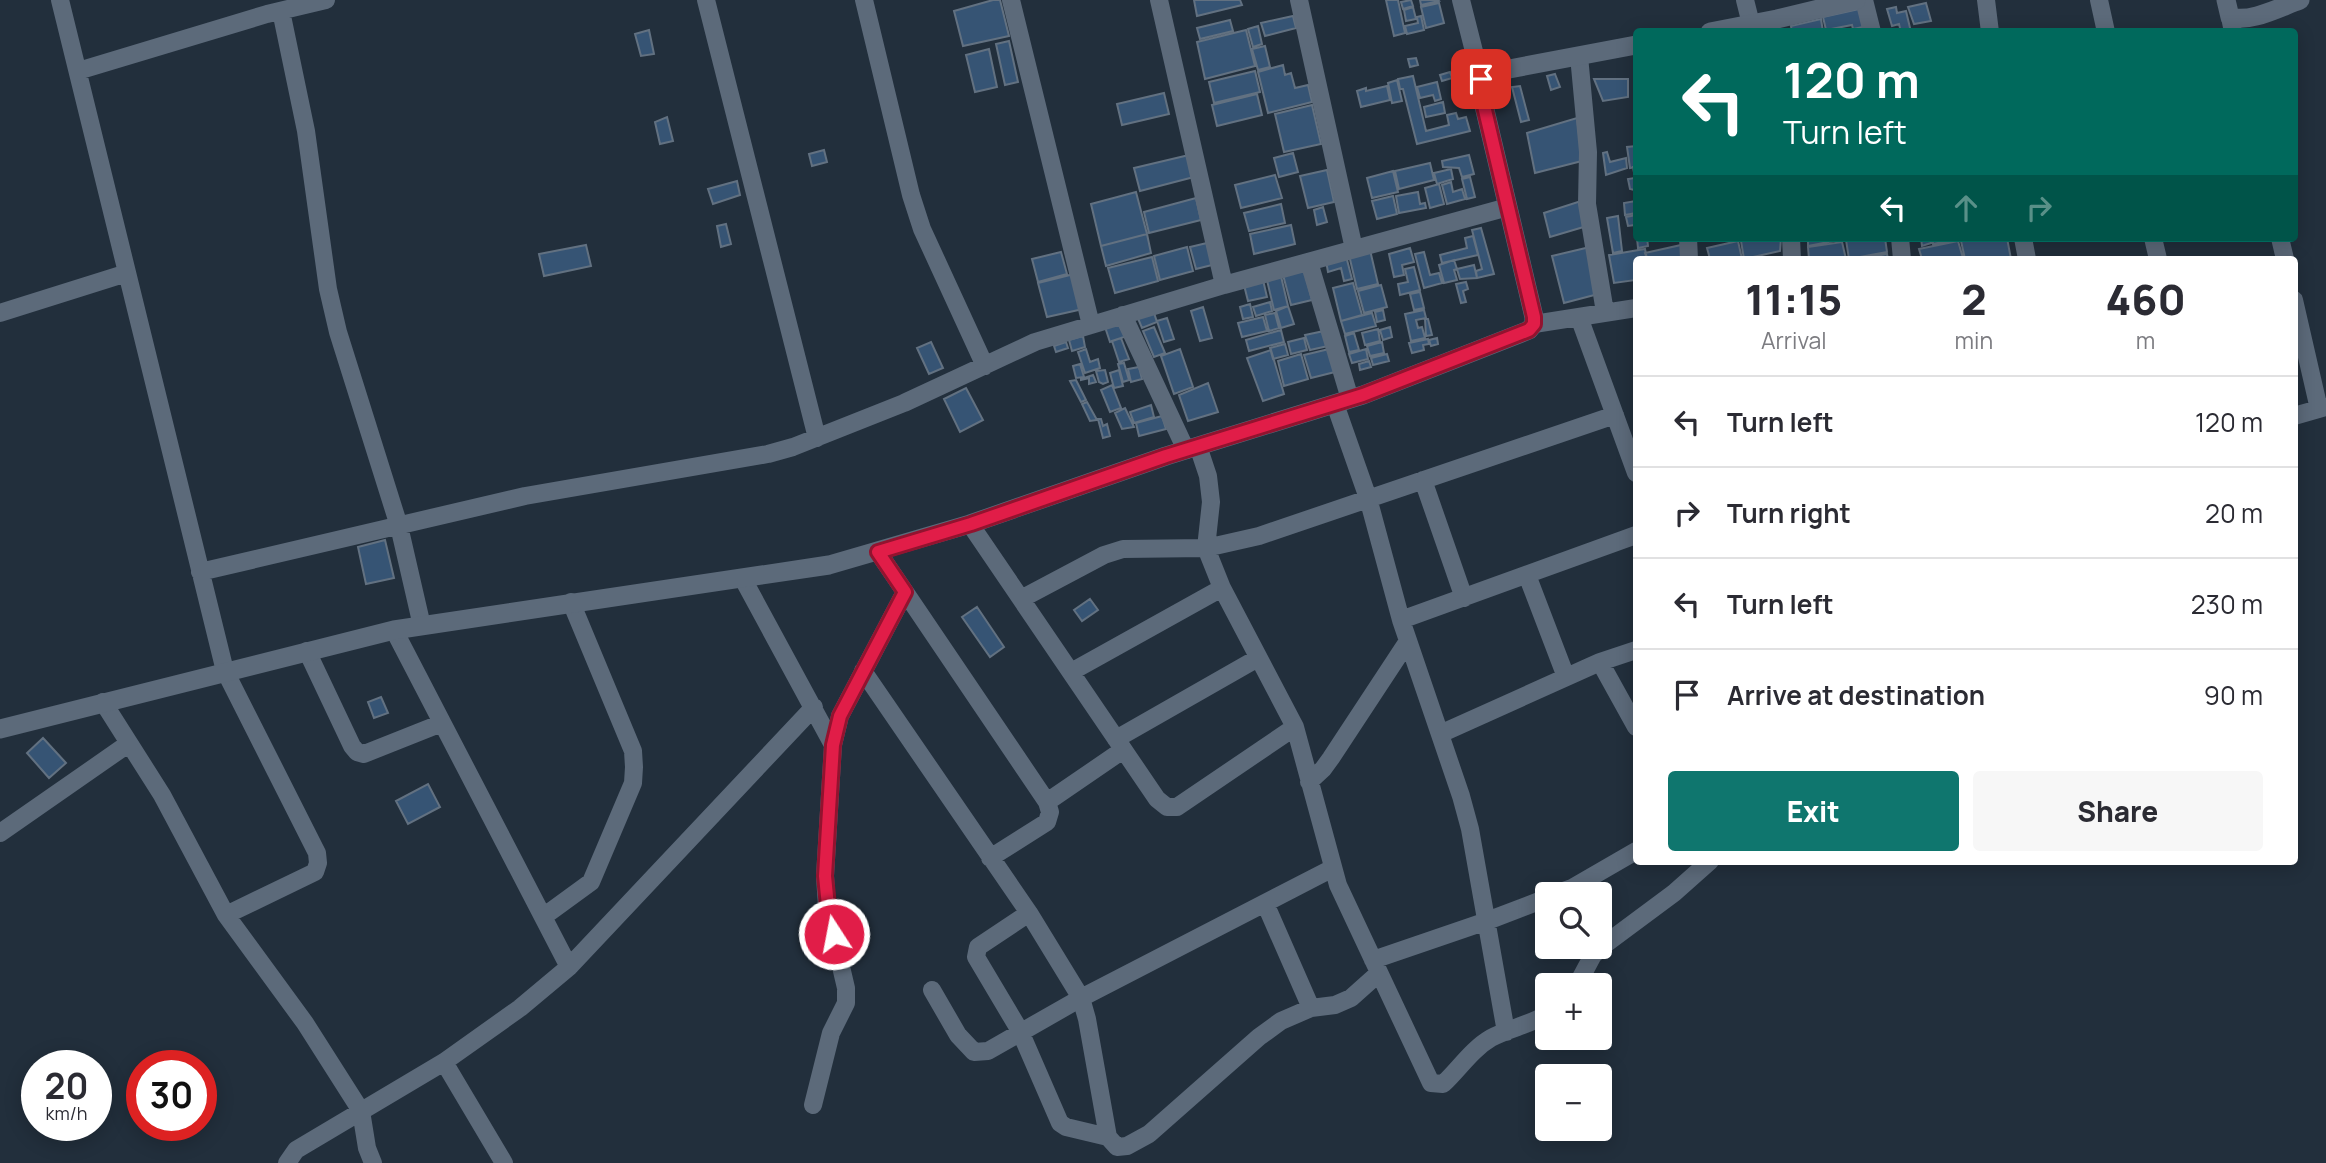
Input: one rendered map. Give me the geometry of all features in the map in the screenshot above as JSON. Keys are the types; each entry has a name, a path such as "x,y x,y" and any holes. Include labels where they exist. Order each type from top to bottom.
{"street":[{"path":"60,0 225,671 317,853 315,872 226,915"},
{"path":"78,71 270,8 326,0"},
{"path":"706,0 817,438"},
{"path":"864,0 911,195 922,229 985,366"},
{"path":"1011,0 1091,325"},
{"path":"1159,0 1224,285"},
{"path":"1299,0 1354,249"},
{"path":"1461,0 1481,79 1480,89 1534,324"},
{"path":"1745,0 1751,24"},
{"path":"1730,28 1751,24 1777,25 1856,0"},
{"path":"1864,0 1871,28"},
{"path":"1986,0 1990,28"},
{"path":"2099,0 2105,28"},
{"path":"2230,16 2247,18 2300,0"},
{"path":"270,8 306,131 328,289 338,332 399,526 422,626"},
{"path":"1481,79 1488,73 1633,46"},
{"path":"1579,56 1588,152 1587,204 1605,312"},
{"path":"200,572 525,496 768,454 817,438 904,403 1034,342 1308,261 1508,207"},
{"path":"1308,261 1342,401 1401,620 1470,830 1506,1032"},
{"path":"0,313 127,273"},
{"path":"0,729 394,630 829,565 971,524 1192,448 1342,401 1529,330 1534,324 1633,308"},
{"path":"2298,315 2323,408 2298,415"},
{"path":"1123,316 1208,476 1212,502 1206,548 1222,588 1295,727 1338,886 1431,1083 1443,1084 1473,1052 1490,1039 1535,1021"},
{"path":"1578,317 1633,465"},
{"path":"1021,599 1104,555 1123,549 1206,548 1259,536 1615,415"},
{"path":"1423,480 1464,598"},
{"path":"971,524 1157,799 1167,807 1177,807 1295,727"},
{"path":"1401,620 1633,536"},
{"path":"878,552 1047,802 1050,812 1046,822 990,858"},
{"path":"1527,575 1566,677"},
{"path":"743,579 833,745"},
{"path":"1071,672 1222,588"},
{"path":"813,1105 831,1033 846,1003 846,988 828,906 825,876 833,745 840,716 905,592"},
{"path":"542,917 591,882 633,783 633,751 571,602"},
{"path":"394,630 569,967"},
{"path":"1309,782 1324,769 1408,641"},
{"path":"307,651 357,752 364,754 442,723"},
{"path":"1440,734 1600,662 1633,651"},
{"path":"1047,802 1120,744 1258,658"},
{"path":"1600,662 1633,722"},
{"path":"863,671 1029,913 1081,998 1108,1137 1117,1147 1137,1142 1259,1037 1282,1021 1311,1009 1335,1005 1351,998 1376,967 1535,903"},
{"path":"103,702 162,795 226,915 316,1039 361,1111 367,1148 373,1163"},
{"path":"287,1163 296,1150 444,1062 520,1008 569,967 814,707"},
{"path":"0,833 128,744"},
{"path":"1582,882 1633,853"},
{"path":"1584,973 1593,956 1604,945 1674,893 1706,865"},
{"path":"932,990 958,1035 974,1052 988,1051 1081,998 1333,868"},
{"path":"1265,903 1311,1009"},
{"path":"1029,913 978,947 976,957 1020,1031 1060,1124 1108,1137"},
{"path":"444,1062 504,1163"}],"building":[{"path":"1000,0 1009,36 963,46 954,11"},
{"path":"1194,0 1240,0 1242,5 1197,16"},
{"path":"1386,0 1398,0 1405,33 1394,36"},
{"path":"1411,0 1413,6 1403,9 1401,2"},
{"path":"1420,0 1438,0 1439,1 1421,5"},
{"path":"1439,3 1444,23 1426,28 1421,7"},
{"path":"1926,3 1931,21 1914,24 1908,7"},
{"path":"1413,7 1416,19 1406,21 1404,10"},
{"path":"1896,7 1897,13 1906,11 1910,28 1900,28 1899,24 1892,26 1887,9"},
{"path":"1859,9 1863,27 1853,28 1852,25 1826,28 1823,17"},
{"path":"1293,16 1296,28 1265,36 1261,23"},
{"path":"1421,16 1424,30 1407,34 1405,26 1418,23 1417,17"},
{"path":"1821,19 1822,28 1791,28"},
{"path":"1230,20 1233,31 1200,39 1197,28"},
{"path":"1258,26 1262,44 1253,47 1248,29"},
{"path":"649,30 654,54 641,56 635,34"},
{"path":"1246,30 1255,66 1205,79 1197,42"},
{"path":"1009,41 1018,82 1005,85 996,44"},
{"path":"1265,46 1270,67 1258,70 1252,49"},
{"path":"989,49 997,87 975,92 966,55"},
{"path":"1416,58 1418,65 1410,67 1408,59"},
{"path":"1283,65 1285,75 1291,73 1295,88 1308,85 1312,102 1268,113 1258,72"},
{"path":"1255,71 1260,92 1214,103 1209,82"},
{"path":"1450,72 1452,78 1442,81 1440,75"},
{"path":"1555,74 1560,87 1551,90 1547,76"},
{"path":"1413,76 1426,131 1449,125 1447,115 1456,113 1458,119 1466,117 1470,131 1417,144 1398,79"},
{"path":"1594,79 1628,79 1628,97 1603,101"},
{"path":"1397,80 1402,101 1392,103 1388,83"},
{"path":"1437,82 1441,99 1435,101 1433,95 1420,98 1417,87"},
{"path":"1387,86 1390,100 1361,107 1357,91"},
{"path":"1520,86 1529,120 1521,122 1512,87"},
{"path":"1164,93 1169,114 1122,125 1117,104"},
{"path":"1257,94 1262,115 1217,126 1212,105"},
{"path":"1443,102 1445,113 1426,117 1424,107"},
{"path":"1312,105 1321,144 1284,152 1275,114"},
{"path":"667,117 673,141 660,144 655,122"},
{"path":"1577,118 1582,161 1535,173 1527,133"},
{"path":"1633,146 1633,168 1630,168 1627,147"},
{"path":"824,150 827,162 812,166 809,154"},
{"path":"1607,152 1610,162 1626,158 1627,168 1606,175 1603,153"},
{"path":"1293,153 1298,172 1279,177 1274,158"},
{"path":"1189,155 1194,177 1140,191 1134,168"},
{"path":"1469,155 1474,174 1462,177 1459,168 1443,167 1442,161"},
{"path":"1430,163 1434,180 1399,189 1395,171"},
{"path":"1451,169 1453,179 1437,184 1434,173"},
{"path":"1327,170 1334,202 1308,208 1300,176"},
{"path":"1393,171 1398,192 1372,198 1367,178"},
{"path":"1275,175 1282,198 1241,208 1235,185"},
{"path":"1470,177 1475,197 1467,199 1462,179"},
{"path":"1633,178 1633,190 1630,189 1628,179"},
{"path":"737,181 740,195 713,204 708,189"},
{"path":"1451,182 1453,192 1462,189 1465,199 1447,204 1442,185"},
{"path":"1439,184 1444,204 1430,208 1425,188"},
{"path":"1136,192 1147,234 1101,246 1091,204"},
{"path":"1418,192 1420,204 1425,203 1426,208 1399,213 1396,196"},
{"path":"1393,196 1397,214 1377,219 1372,201"},
{"path":"1196,198 1201,220 1149,233 1144,212"},
{"path":"1584,200 1587,226 1550,237 1544,213"},
{"path":"1633,202 1633,214 1625,215 1624,203"},
{"path":"1281,204 1285,223 1249,231 1244,213"},
{"path":"1323,207 1327,222 1317,225 1314,210"},
{"path":"1618,216 1622,251 1613,253 1607,218"},
{"path":"1633,216 1633,225 1628,226 1626,217"},
{"path":"726,224 731,244 721,247 717,226"},
{"path":"1291,225 1295,244 1254,254 1250,234"},
{"path":"1481,228 1494,274 1477,278 1476,271 1482,269 1472,230"},
{"path":"1147,234 1151,253 1106,266 1101,246"},
{"path":"1473,236 1478,255 1442,263 1440,255 1467,248 1465,238"},
{"path":"1637,242 1648,242 1648,246 1638,248"},
{"path":"1738,242 1741,256 1709,256 1707,248"},
{"path":"1741,242 1781,242 1780,251 1744,256"},
{"path":"1808,242 1829,242 1808,246"},
{"path":"1842,242 1845,256 1809,256 1808,247"},
{"path":"1846,242 1886,242 1887,252 1849,256"},
{"path":"1958,242 1962,256 1921,256 1919,249"},
{"path":"1961,242 2008,242 2010,256 1964,256"},
{"path":"1207,243 1212,265 1196,269 1190,247"},
{"path":"586,245 591,266 544,276 539,254"},
{"path":"1681,245 1683,256 1646,256 1645,253"},
{"path":"1187,247 1193,271 1160,280 1154,256"},
{"path":"1590,247 1602,293 1564,303 1552,256"},
{"path":"1410,248 1414,262 1402,265 1404,275 1394,277 1389,254"},
{"path":"1645,249 1646,256 1633,256 1633,280 1614,283 1609,255"},
{"path":"1370,250 1378,284 1357,289 1349,255"},
{"path":"1061,252 1067,274 1038,282 1032,259"},
{"path":"1424,252 1430,275 1439,273 1442,283 1424,288 1415,254"},
{"path":"1346,256 1352,279 1344,281 1341,268 1328,272 1326,261"},
{"path":"1152,257 1158,281 1115,293 1108,268"},
{"path":"1454,260 1457,280 1444,283 1439,265"},
{"path":"1474,265 1477,278 1460,279 1457,269"},
{"path":"1303,266 1312,300 1291,305 1282,271"},
{"path":"1414,267 1420,290 1400,295 1398,284 1408,282 1405,269"},
{"path":"1280,272 1288,306 1274,310 1266,276"},
{"path":"1074,274 1083,309 1047,317 1038,283"},
{"path":"1263,280 1267,297 1248,301 1244,285"},
{"path":"1466,282 1468,289 1463,291 1466,302 1461,303 1456,284"},
{"path":"1353,283 1362,315 1341,321 1333,288"},
{"path":"1381,285 1387,307 1364,313 1358,291"},
{"path":"1420,292 1424,308 1414,310 1410,294"},
{"path":"1270,302 1272,311 1256,316 1253,307"},
{"path":"1250,304 1253,317 1243,319 1240,307"},
{"path":"1288,306 1294,324 1281,328 1276,311"},
{"path":"1203,307 1212,338 1200,341 1191,311"},
{"path":"1153,310 1157,322 1142,328 1137,316"},
{"path":"1383,310 1385,320 1377,322 1375,312"},
{"path":"1424,310 1426,318 1416,320 1418,328 1422,327 1425,338 1411,341 1405,314"},
{"path":"1275,313 1279,328 1269,331 1265,315"},
{"path":"1372,313 1376,326 1345,334 1341,321"},
{"path":"1263,317 1267,331 1242,337 1238,323"},
{"path":"1167,318 1174,339 1164,342 1157,321"},
{"path":"1121,319 1127,336 1110,342 1104,324"},
{"path":"1425,319 1428,319 1432,335 1426,336"},
{"path":"1154,327 1165,353 1154,357 1143,331"},
{"path":"1390,327 1392,337 1383,340 1380,330"},
{"path":"1378,329 1380,341 1365,345 1362,333"},
{"path":"1281,330 1284,342 1249,351 1246,340"},
{"path":"1324,331 1328,346 1310,350 1305,335"},
{"path":"1354,333 1359,350 1349,352 1345,336"},
{"path":"1083,336 1085,347 1072,351 1069,340"},
{"path":"1121,338 1129,359 1119,362 1112,341"},
{"path":"1304,338 1307,350 1291,354 1288,342"},
{"path":"1437,338 1438,344 1431,346 1429,340"},
{"path":"1428,339 1429,344 1423,345 1424,350 1412,353 1409,343"},
{"path":"931,342 943,368 929,374 917,348"},
{"path":"1066,342 1068,348 1056,352 1054,346"},
{"path":"1382,342 1384,353 1370,356 1367,346"},
{"path":"1285,344 1288,355 1273,359 1270,348"},
{"path":"1086,349 1090,362 1098,359 1100,368 1085,373 1078,352"},
{"path":"1180,349 1193,387 1174,394 1161,356"},
{"path":"1329,349 1335,372 1311,378 1304,355"},
{"path":"1366,349 1368,359 1352,363 1349,354"},
{"path":"1271,350 1284,394 1263,401 1247,358"},
{"path":"1301,354 1308,379 1284,386 1278,361"},
{"path":"1387,354 1389,361 1373,365 1371,358"},
{"path":"1369,361 1371,367 1360,370 1359,364"},
{"path":"1124,363 1129,380 1123,382 1118,364"},
{"path":"1080,364 1084,377 1076,378 1073,366"},
{"path":"1139,367 1142,379 1131,382 1128,369"},
{"path":"1105,370 1108,382 1103,384 1099,382 1096,371"},
{"path":"1119,370 1123,386 1114,388 1110,373"},
{"path":"1093,375 1096,382 1089,384 1089,378 1081,380 1081,379"},
{"path":"1076,380 1086,400 1081,402 1070,381"},
{"path":"1208,383 1218,412 1188,421 1179,395"},
{"path":"1112,385 1121,408 1110,412 1101,390"},
{"path":"966,388 983,420 960,432 944,399"},
{"path":"1087,402 1097,420 1090,421 1082,404"},
{"path":"1151,405 1154,417 1134,423 1130,412"},
{"path":"1125,408 1134,427 1122,429 1115,413"},
{"path":"1162,416 1166,429 1139,436 1136,423"},
{"path":"1098,419 1101,419 1103,426 1107,424 1110,436 1103,438"},
{"path":"385,540 394,578 366,584 358,547"},
{"path":"1090,599 1098,610 1082,621 1074,610"},
{"path":"977,607 1004,647 990,657 962,617"},
{"path":"381,697 388,713 374,718 368,702"},
{"path":"43,738 66,763 49,778 27,753"},
{"path":"428,784 440,807 408,824 396,801"}],"route":[{"path":"834,934 825,876 833,745 840,716 905,592 878,552 971,524 1166,456 1363,395 1529,330 1534,324 1534,317 1480,89 1481,79"}]}
